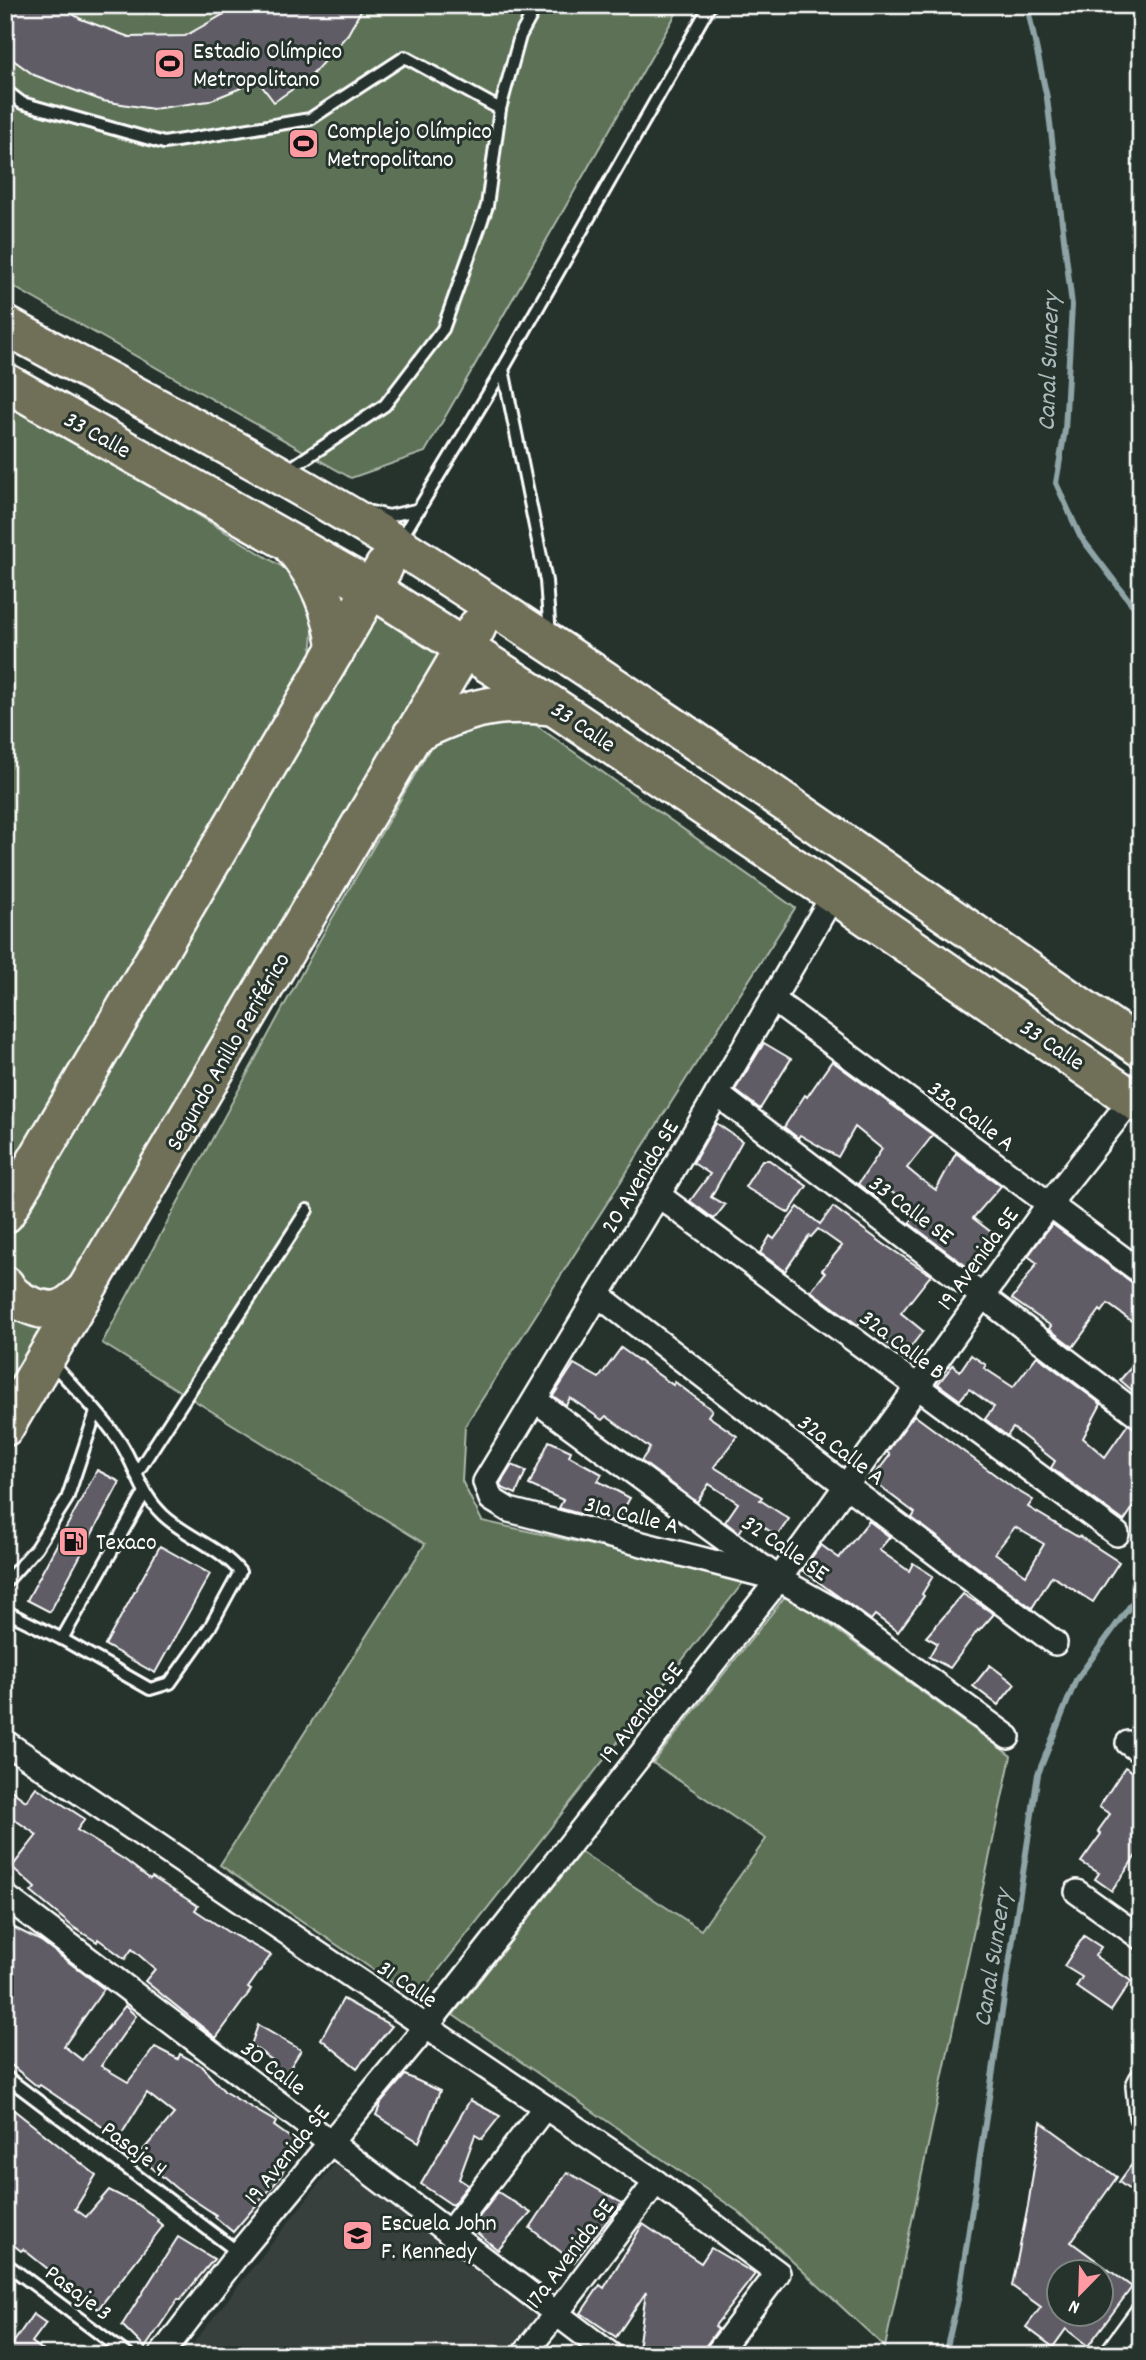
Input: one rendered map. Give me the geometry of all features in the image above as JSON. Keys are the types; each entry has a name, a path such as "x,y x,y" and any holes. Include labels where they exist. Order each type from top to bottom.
{"main road":[{"name":"33 Calle","path":"5,325 280,476 397,545 551,644 1141,1048"},
{"name":"33 Calle","path":"5,382 286,538 363,603 456,661 554,707 1138,1097"},
{"path":"286,538 310,567 327,600 337,649"},
{"path":"5,1214 397,545"},
{"name":"Segundo Anillo Periférico","path":"5,1427 490,605"},
{"path":"412,735 454,715 499,704 554,707"},
{"path":"5,1285 9,1292 36,1308 62,1308 86,1291"}],"street":[{"name":"20 Avenida SE","path":"485,1482 659,1195 834,894"},
{"name":"33a Calle A","path":"772,999 1141,1272"},
{"name":"33 Calle SE","path":"717,1094 1141,1417"},
{"name":"19 Avenida SE","path":"161,2355 239,2253 426,2026 779,1579 1049,1204 1138,1097"},
{"name":"32a Calle B","path":"659,1195 1117,1534"},
{"name":"32a Calle A","path":"598,1295 1055,1643"},
{"name":"32 Calle SE","path":"535,1400 779,1579 834,1610 1008,1737"},
{"name":"31a Calle A","path":"485,1482 491,1499 509,1510 779,1579"},
{"name":"31 Calle","path":"5,1742 656,2182 778,2273 716,2355"},
{"path":"1077,1892 1141,1938"},
{"name":"30 Calle","path":"5,1896 611,2355"},
{"path":"1140,2116 1138,2085 1141,2080"},
{"path":"449,2233 545,2107"},
{"name":"17a Avenida SE","path":"523,2355 656,2182"},
{"path":"1111,2355 1141,2314"}],"lane":[{"path":"280,476 386,405 443,330 487,206 500,109 520,36 537,5"},
{"path":"397,545 503,369 710,5"},
{"path":"5,90 22,103 164,143 310,120 404,57 500,109"},
{"path":"503,369 545,581 551,644"},
{"path":"326,503 389,516 420,509"},
{"path":"136,1474 307,1210"},
{"path":"5,1611 62,1639 150,1689 170,1683 210,1627 240,1572 230,1559 165,1517 144,1494 121,1444 47,1357"},
{"path":"5,1583 36,1548 68,1499 96,1412"},
{"path":"62,1639 144,1494"},
{"name":"Pasaje 4","path":"5,2076 239,2253"},
{"name":"Pasaje 3","path":"5,2263 128,2355"}],"shaded area":[{"name":"Escuela John F. Kennedy","path":"339,2158 538,2313 506,2355 184,2355"}],"green space":[{"name":"Complejo Olímpico Metropolitano","path":"5,5 681,5 425,452 351,478 5,282"},
{"path":"5,396 297,576 314,618 311,657 218,812 206,841 5,1186"},
{"path":"373,591 460,645 62,1306 5,1278 5,1233"},
{"path":"530,721 795,908 465,1426 462,1481 482,1521 746,1579 416,1999 220,1865 425,1544 102,1343 318,943 441,729"},
{"path":"5,1301 72,1313 5,1424"},
{"path":"787,1594 1011,1756 885,2347 739,2212 453,2015 581,1852 701,1930 766,1839 653,1763"}],"building":[{"name":"Estadio Olímpico Metropolitano","path":"5,5 57,5 81,19 129,37 185,36 240,5 364,5 348,34 310,77 274,102 258,81 209,101 153,109 103,101 34,75 5,54"},
{"path":"764,1043 791,1059 760,1109 735,1090"},
{"path":"832,1061 933,1135 907,1168 919,1178 936,1190 956,1153 1001,1186 973,1218 1000,1239 974,1272 909,1223 919,1212 886,1188 878,1199 858,1184 882,1149 855,1127 838,1157 800,1135 798,1138 784,1127"},
{"path":"716,1123 742,1141 711,1197 725,1205 714,1219 690,1201 710,1174 693,1163"},
{"path":"762,1160 769,1160 807,1186 789,1213 745,1187"},
{"path":"798,1207 820,1224 833,1207 931,1275 901,1313 923,1331 903,1357 861,1321 858,1325 811,1291 825,1273 822,1270 842,1246 818,1229 809,1236 785,1271 760,1253 770,1236 774,1239"},
{"path":"1052,1224 1133,1283 1141,1286 1141,1328 1108,1304 1102,1312 1100,1310 1073,1347 1049,1329 1051,1326 1012,1299 1037,1263 1028,1256"},
{"path":"621,1348 673,1385 675,1382 712,1410 708,1416 737,1436 714,1467 762,1497 760,1500 789,1519 777,1536 749,1517 739,1533 725,1522 738,1503 709,1484 697,1502 641,1461 650,1448 606,1416 602,1420 570,1398 566,1405 553,1396 574,1364 599,1378"},
{"path":"971,1355 986,1365 984,1368 1013,1387 1037,1356 1101,1404 1083,1438 1105,1457 1128,1424 1141,1431 1141,1444 1134,1453 1141,1458 1141,1496 1124,1521 1051,1468 1055,1461 1013,1428 1007,1436 985,1419 994,1407 969,1389 960,1400 938,1384 953,1365 960,1371"},
{"path":"1141,1356 1141,1398 1120,1380"},
{"path":"914,1415 1033,1500 1028,1507 1119,1562 1093,1602 1052,1576 1032,1608 912,1518 915,1513 871,1480 890,1455 887,1452","holes":["1015,1527 1044,1544 1026,1575 995,1553"]},
{"path":"549,1441 571,1451 569,1456 602,1474 598,1481 630,1498 616,1523 584,1507 580,1514 559,1508 563,1500 529,1485"},
{"path":"512,1465 526,1471 516,1494 502,1488 500,1484"},
{"name":"Texaco","path":"97,1470 120,1482 50,1612 27,1600"},
{"path":"869,1521 890,1537 879,1550 909,1571 913,1563 933,1576 922,1594 924,1596 898,1632 875,1615 871,1620 802,1570 821,1545 839,1558"},
{"path":"160,1546 210,1574 155,1673 105,1645"},
{"path":"963,1594 994,1614 978,1630 950,1668 929,1657 937,1643 926,1637"},
{"path":"990,1665 1015,1684 998,1705 973,1686"},
{"path":"1125,1767 1141,1777 1141,1848 1112,1891 1095,1879 1099,1873 1081,1862 1101,1834 1098,1831 1110,1814 1099,1807"},
{"path":"5,1786 26,1801 36,1787 85,1819 77,1830 150,1879 152,1877 198,1906 195,1910 228,1932 271,1955 248,1988 251,1990 216,2038 145,1981 155,1969 132,1949 125,1959 98,1939 97,1942 73,1927 31,1892 35,1888 12,1867 37,1835 5,1813"},
{"path":"5,1923 41,1941 104,1989 64,2046 82,2060 125,2006 136,2016 101,2066 128,2082 155,2047 178,2059 180,2054 200,2065 225,2092 276,2122 274,2126 299,2144 278,2180 233,2232 215,2217 216,2215 177,2189 138,2156 174,2114 147,2093 119,2138 40,2085 38,2087 5,2060"},
{"path":"1084,1936 1101,1947 1095,1956 1131,1981 1111,2011 1076,1987 1082,1977 1064,1966"},
{"path":"343,1999 392,2026 357,2068 321,2039"},
{"path":"258,2025 301,2050 281,2082 262,2070 272,2060 251,2045"},
{"path":"405,2075 440,2091 419,2142 376,2115 381,2103"},
{"path":"470,2100 500,2116 482,2139 475,2135 459,2179 468,2185 452,2205 421,2184"},
{"path":"5,2103 96,2175 75,2209 86,2217 109,2190 137,2204 158,2219 163,2226 98,2309 23,2249 21,2251 5,2238"},
{"path":"1041,2122 1117,2177 1071,2242 1093,2258 1044,2258 1044,2328 1101,2328 1088,2346 1066,2329 1053,2347 1026,2327 1041,2307 1012,2286"},
{"path":"1141,2152 1141,2198 1119,2182"},
{"path":"567,2172 622,2203 574,2262 530,2228"},
{"path":"498,2192 531,2213 498,2250 471,2228"},
{"path":"643,2224 701,2263 711,2248 755,2274 715,2326 718,2329 702,2355 644,2355 638,2349 646,2292 616,2337 581,2313 600,2285 604,2288"},
{"path":"178,2237 214,2259 180,2300 178,2299 145,2348 122,2325"},
{"path":"1114,2274 1132,2287 1114,2311"},
{"path":"33,2314 46,2323 32,2342 49,2355 5,2355"}],"waterway":[{"name":"Canal Suncery","path":"1027,5 1047,98 1072,305 1065,430 1056,483 1080,536 1141,613"},
{"name":"Canal Suncery","path":"945,2355 959,2295 1038,1774 1076,1680 1141,1591"}],"place":[{"name":"Estadio Olímpico Metropolitano","path":"170,64"},
{"name":"Complejo Olímpico Metropolitano","path":"304,144"},
{"name":"Texaco","path":"73,1541"},
{"name":"Escuela John F. Kennedy","path":"358,2236"}]}
